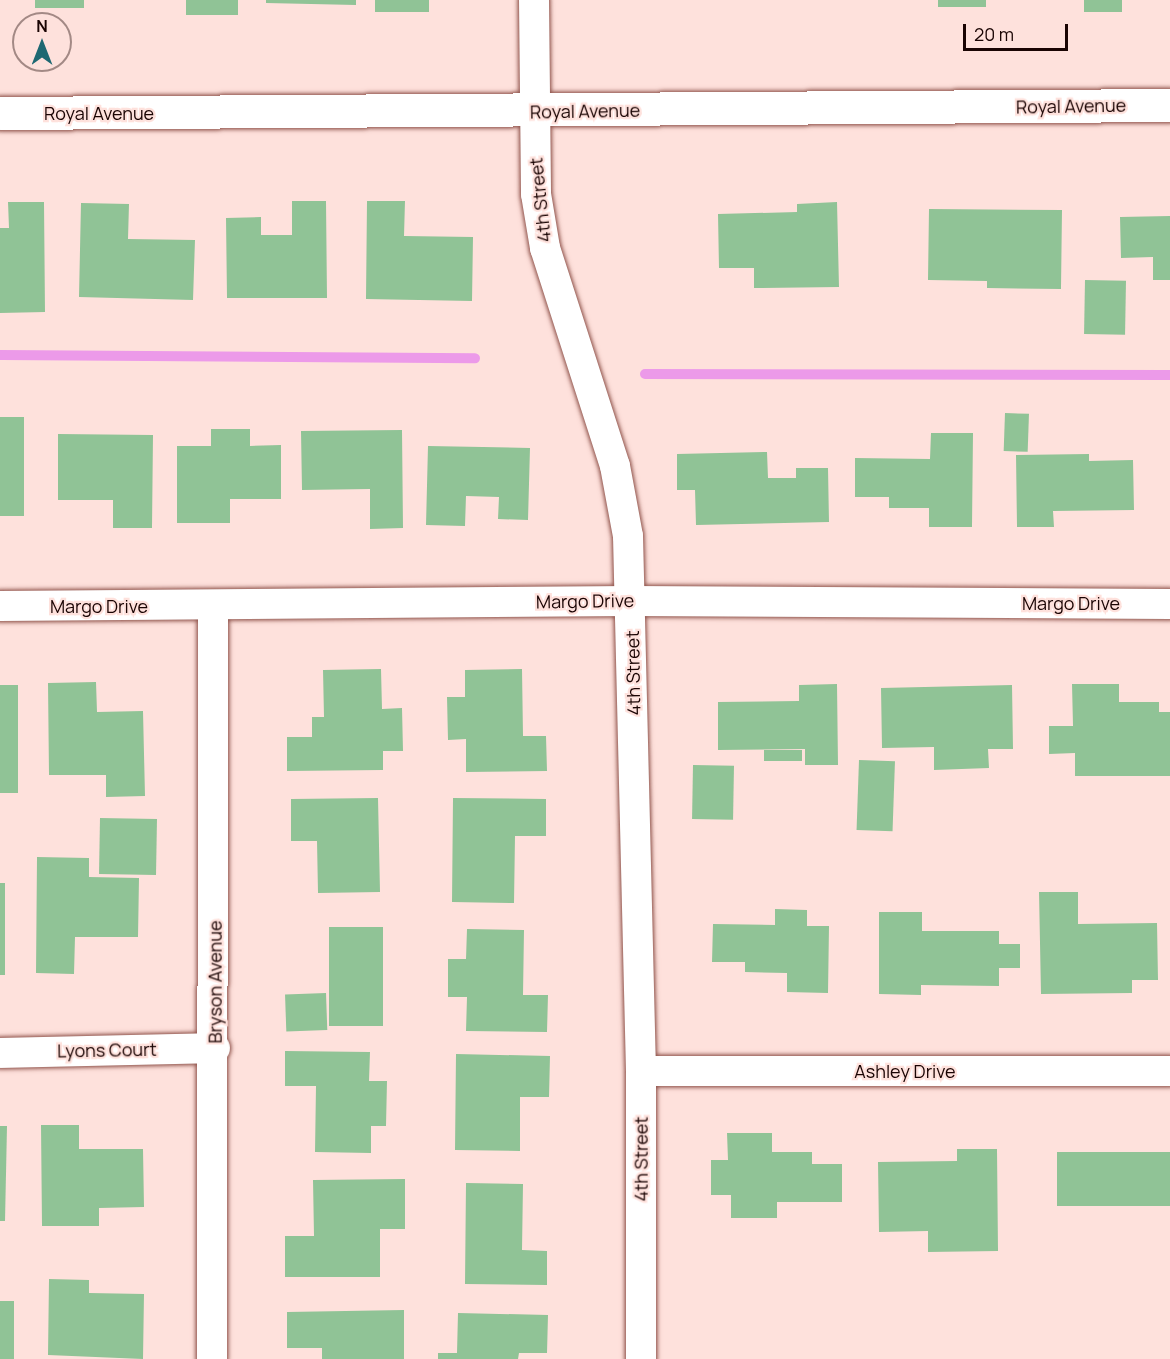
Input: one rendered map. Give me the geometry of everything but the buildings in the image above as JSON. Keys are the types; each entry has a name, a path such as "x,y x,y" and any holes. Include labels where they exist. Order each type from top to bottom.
{"main road":[{"name":"Royal Avenue","path":"0,113 534,112 1170,105"}],"street":[{"name":"4th Street","path":"534,0 536,194 545,248 615,466 628,536 641,1071 641,1359"},
{"name":"Margo Drive","path":"0,606 631,601 1170,604"},
{"name":"Bryson Avenue","path":"212,1359 215,1048 213,605"},
{"name":"Lyons Court","path":"0,1053 215,1048"},
{"name":"Ashley Drive","path":"641,1071 1170,1071"}],"waterway":[{"path":"0,355 475,358"},
{"path":"645,374 1170,375"}]}
